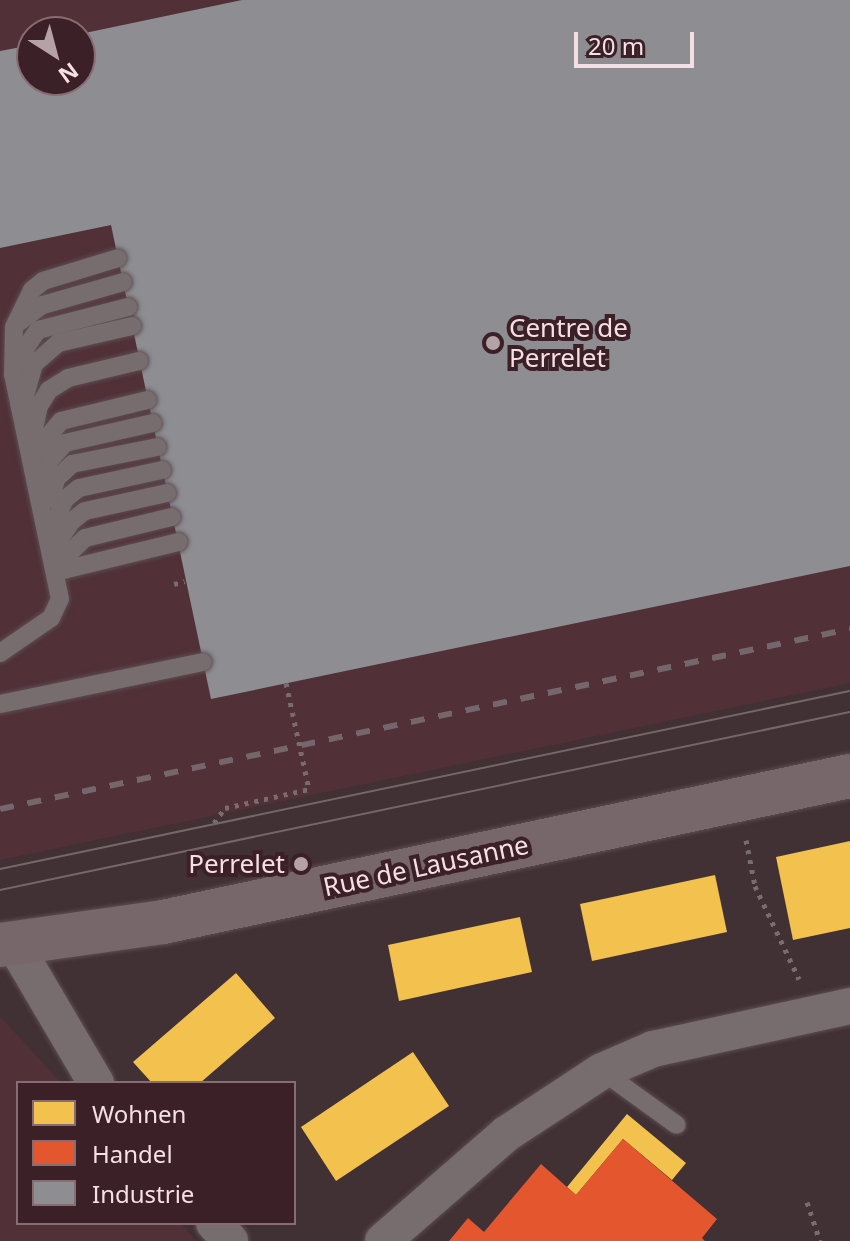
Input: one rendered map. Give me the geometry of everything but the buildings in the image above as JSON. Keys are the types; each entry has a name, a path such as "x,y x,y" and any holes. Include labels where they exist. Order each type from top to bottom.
{"main road":[{"name":"Rue de Lausanne","path":"6,944 163,922 850,776"}],"street":[{"path":"6,944 95,1081"},
{"path":"383,1241 506,1134 602,1071 653,1049 850,1006"},
{"path":"216,1225 230,1241"}],"lane":[{"path":"0,653 58,610 51,551 17,392 14,327 32,290 43,281 118,258"},
{"path":"14,327 43,305 123,282"},
{"path":"17,392 26,347 38,330 128,307"},
{"path":"22,418 26,383 42,354 58,343 132,326"},
{"path":"29,450 39,406 49,390 68,378 139,361"},
{"path":"34,475 43,443 61,421 148,400"},
{"path":"40,501 49,461 65,443 153,423"},
{"path":"51,551 56,479 72,464 157,447"},
{"path":"51,551 65,499 79,488 162,470"},
{"path":"51,551 72,521 85,511 167,493"},
{"path":"51,551 85,538 172,517"},
{"path":"51,551 178,542"},
{"path":"0,704 203,662"},
{"path":"602,1071 677,1125"}],"path":[{"path":"174,584 185,581"},
{"path":"214,823 225,808 309,789 286,683"},
{"path":"744,831 755,886 801,986"},
{"path":"807,1202 820,1241"}],"shaded area":[{"name":"Centre de Perrelet","path":"0,0 850,0 850,683 0,860"},
{"path":"0,1016 59,1081 16,1081 16,1225 183,1225 196,1241 0,1241"}],"tram line":[{"path":"0,869 850,691"},
{"path":"0,890 850,712"}],"railway":[{"path":"0,809 850,629"}],"place":[{"name":"Centre de Perrelet","path":"493,343"},
{"name":"Perrelet","path":"301,864"}]}
